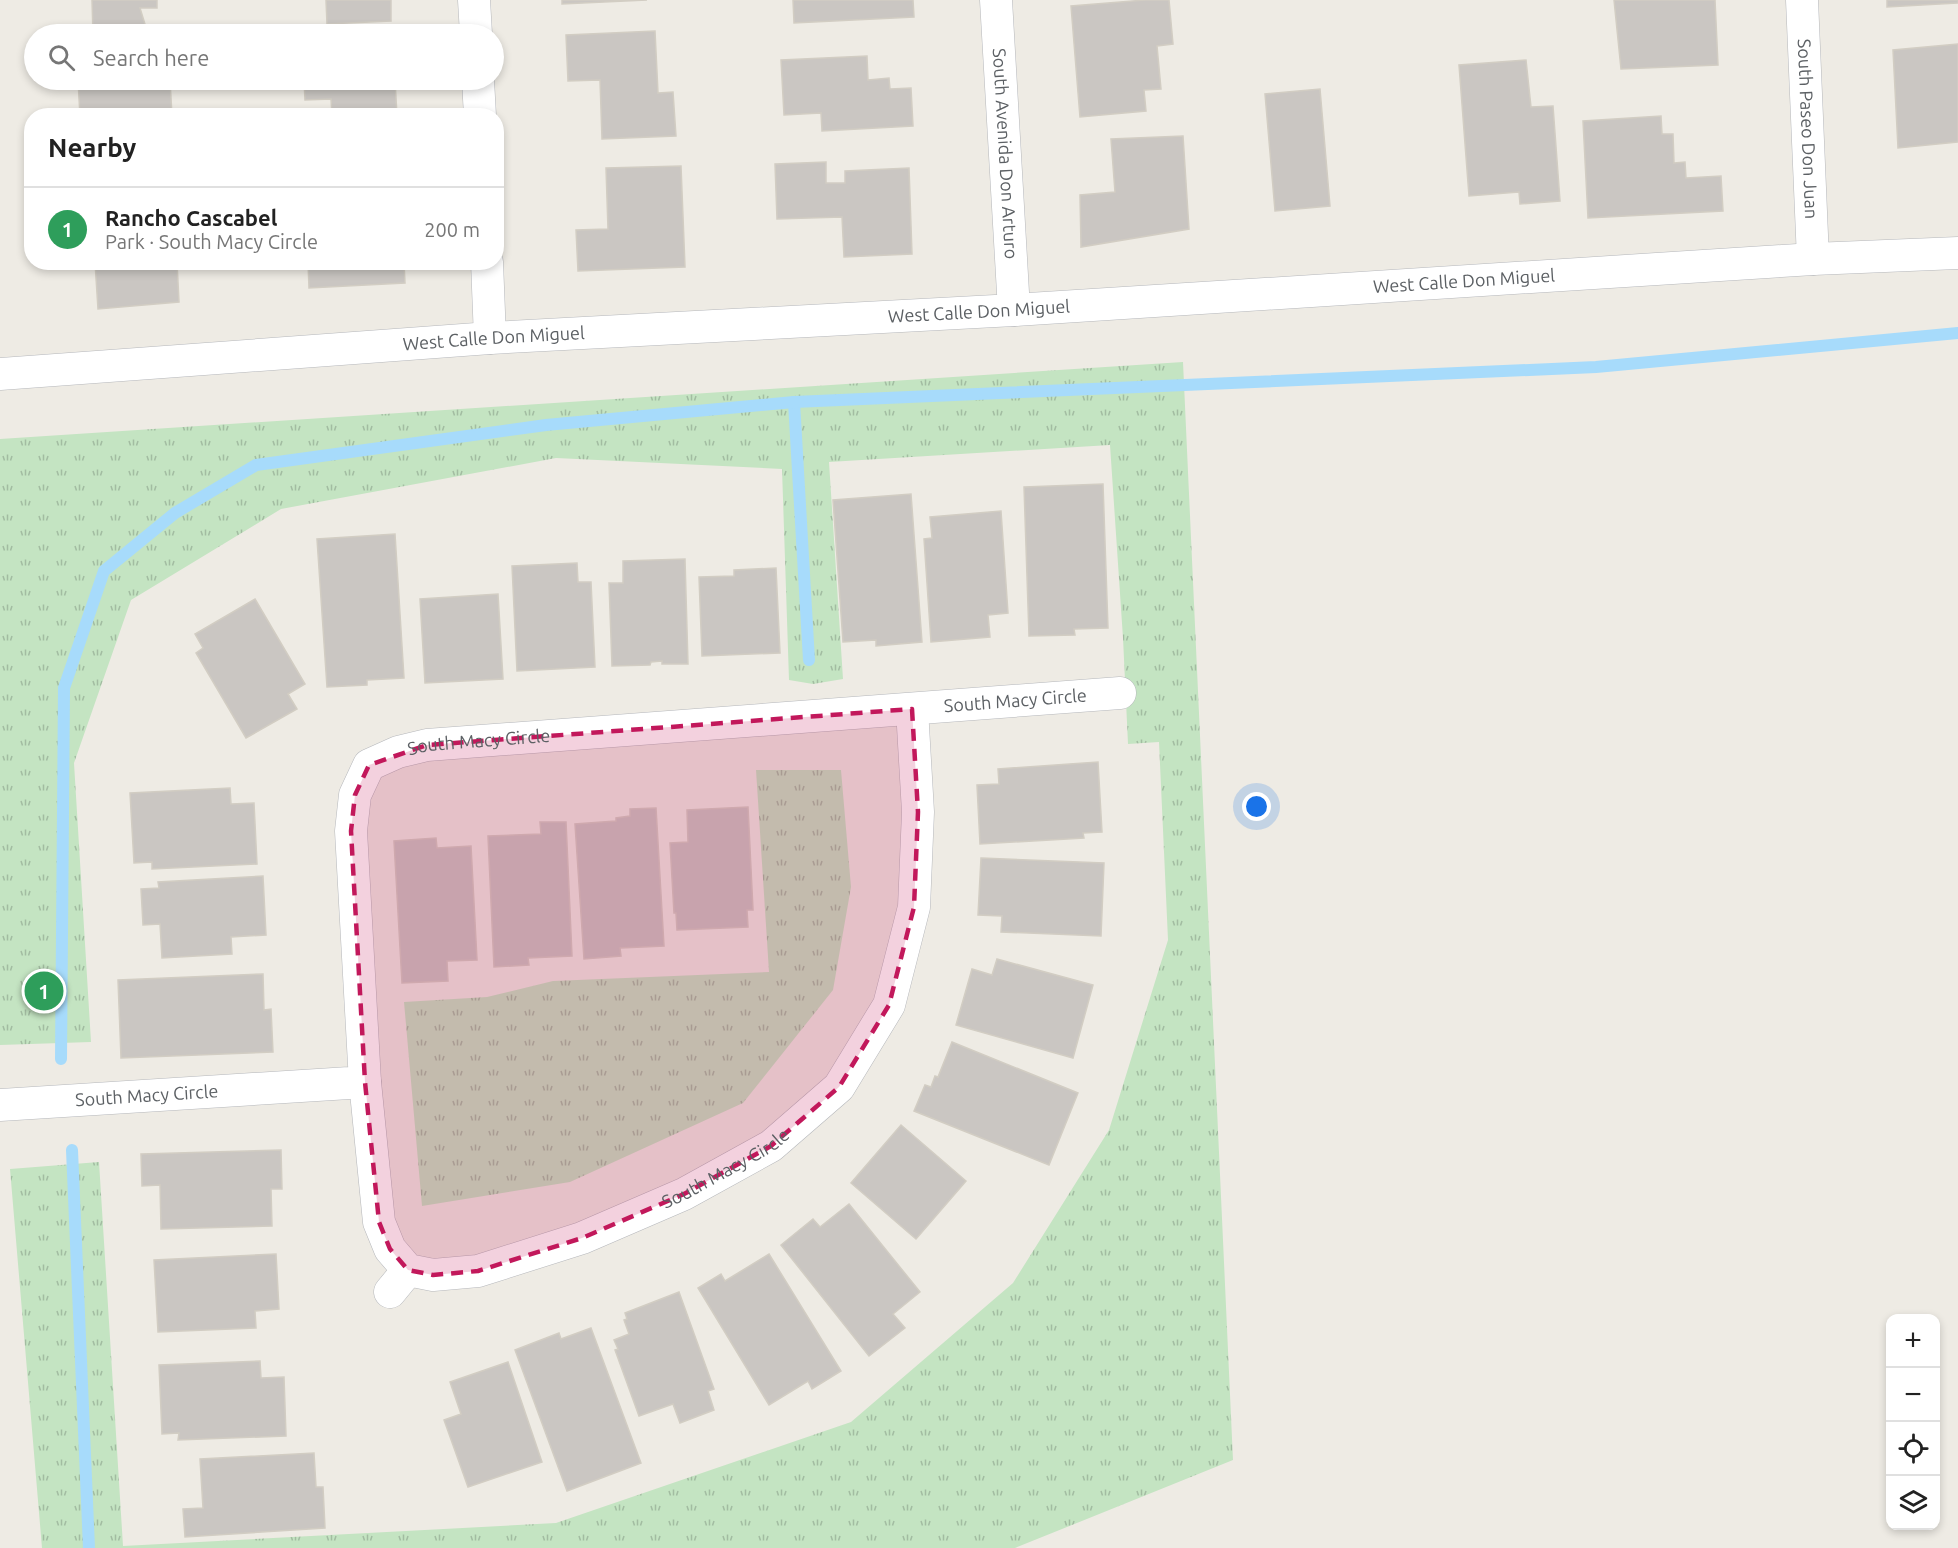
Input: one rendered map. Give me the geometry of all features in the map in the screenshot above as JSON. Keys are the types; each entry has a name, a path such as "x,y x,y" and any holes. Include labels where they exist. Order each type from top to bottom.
{"street":[{"path":"474,0 475,24"},
{"name":"South Avenida Don Arturo","path":"996,0 1014,310"},
{"name":"South Paseo Don Juan","path":"1802,0 1814,259"},
{"path":"479,90 480,108"},
{"name":"West Calle Don Miguel","path":"0,374 490,338 1014,310 1814,259 1958,253"},
{"path":"487,270 490,338"},
{"name":"South Macy Circle","path":"912,709 918,812 914,907 889,1005 839,1087 771,1146 674,1199 582,1238 478,1271 399,1281 379,1222 365,1082 351,831 354,795 369,765 398,752 427,745 1120,693"},
{"name":"South Macy Circle","path":"0,1105 365,1082"}],"highlighted area":[{"path":"912,709 918,812 914,907 889,1005 839,1087 771,1146 684,1194 582,1238 478,1271 433,1275 408,1270 390,1249 379,1222 365,1082 351,831 355,795 369,765 427,745"}],"green space":[{"path":"1183,362 1233,1460 1015,1548 42,1548 10,1169 99,1162 123,1546 556,1523 851,1422 1013,1283 1109,1130 1168,940 1159,742 1128,744 1110,445 829,462 843,679 813,684 789,680 782,469 556,458 281,509 131,600 74,763 91,1042 0,1045 0,439"},
{"path":"756,770 841,770 851,887 833,990 743,1103 570,1182 422,1206 404,1002 487,997 553,981 769,972"}],"building":[{"path":"92,0 157,0 157,8 140,8 145,24 93,24"},
{"path":"326,0 391,0 391,21 327,24"},
{"path":"562,0 647,0 562,4"},
{"path":"793,0 913,0 914,17 794,23"},
{"path":"1169,0 1173,44 1157,46 1161,89 1144,90 1146,111 1080,117 1071,6"},
{"path":"1614,0 1715,0 1718,65 1621,69"},
{"path":"1887,0 1958,0 1958,3 1887,7"},
{"path":"655,31 658,93 673,92 676,136 602,139 600,80 568,81 566,35"},
{"path":"1958,44 1958,142 1898,148 1893,50"},
{"path":"867,56 868,80 889,78 890,89 911,88 913,126 822,131 821,113 784,115 781,60"},
{"path":"1526,60 1531,107 1553,106 1560,201 1520,204 1519,192 1469,196 1459,65"},
{"path":"1320,89 1330,206 1275,211 1265,94"},
{"path":"79,90 171,90 172,108 80,108"},
{"path":"304,90 396,90 397,108 332,108 331,99 305,100"},
{"path":"1661,116 1662,134 1673,134 1674,163 1685,162 1686,178 1721,176 1723,211 1588,218 1583,121"},
{"path":"1183,136 1189,229 1081,247 1080,195 1115,192 1111,139"},
{"path":"826,162 826,183 845,183 845,171 909,168 912,254 844,257 842,217 777,219 775,164"},
{"path":"681,166 685,267 578,271 576,230 608,229 606,168"},
{"path":"96,270 177,270 179,302 98,309"},
{"path":"308,270 404,270 405,283 309,288"},
{"path":"1103,484 1108,628 1074,629 1075,635 1029,636 1024,487"},
{"path":"911,494 922,642 876,646 876,640 843,642 833,500"},
{"path":"1001,511 1008,613 988,615 990,637 931,642 924,539 932,538 930,517"},
{"path":"395,534 404,678 367,680 367,685 327,687 317,539"},
{"path":"685,559 688,664 662,664 662,661 651,662 650,665 612,666 609,583 623,583 623,561"},
{"path":"577,563 578,582 591,582 595,667 517,671 512,566"},
{"path":"776,568 780,653 702,656 699,577 734,576 734,570"},
{"path":"498,594 503,679 425,683 420,599"},
{"path":"255,599 305,684 288,694 297,709 246,738 196,653 203,648 195,634"},
{"path":"1098,762 1102,832 1083,833 1084,838 980,844 977,785 999,784 998,769"},
{"path":"230,788 231,804 254,803 257,864 152,869 152,862 134,863 130,793"},
{"path":"748,807 753,910 747,910 748,927 677,930 670,843 688,842 687,810"},
{"path":"656,808 664,946 620,948 621,956 584,959 575,824 616,821 616,818 630,816 630,809"},
{"path":"540,822 566,822 572,956 528,958 529,965 494,967 488,836 541,834"},
{"path":"436,838 437,848 471,846 477,960 447,961 448,981 402,983 394,841"},
{"path":"981,858 1104,863 1101,936 1001,932 1002,916 978,915"},
{"path":"263,876 266,935 231,937 232,954 162,958 160,924 143,925 141,889 159,888 158,882"},
{"path":"997,959 1093,985 1073,1058 956,1025 972,969 992,975"},
{"path":"263,974 264,1010 271,1009 273,1052 121,1058 118,980"},
{"path":"952,1042 1078,1093 1049,1165 914,1111 925,1085 931,1087 935,1076 938,1077"},
{"path":"901,1125 966,1181 916,1239 851,1183"},
{"path":"281,1150 282,1189 271,1189 272,1226 161,1229 160,1185 142,1186 141,1154"},
{"path":"849,1204 920,1292 893,1314 905,1328 869,1356 781,1245 813,1219 820,1227"},
{"path":"276,1254 279,1309 255,1311 256,1328 158,1332 154,1260"},
{"path":"769,1254 841,1371 812,1389 808,1381 769,1405 698,1288 721,1274 725,1281"},
{"path":"679,1292 714,1389 708,1391 714,1410 680,1423 673,1404 639,1416 615,1350 618,1349 614,1340 629,1334 624,1320 627,1319 625,1313"},
{"path":"591,1328 641,1463 567,1491 515,1350 559,1333 561,1339"},
{"path":"260,1361 261,1378 284,1377 286,1436 178,1440 179,1433 162,1434 159,1365"},
{"path":"508,1362 542,1462 468,1487 444,1420 461,1414 450,1382"},
{"path":"314,1453 316,1487 323,1487 325,1528 185,1537 183,1509 203,1508 200,1459"}],"waterway":[{"path":"61,1059 64,688 104,571 175,513 256,465 546,425 794,402 1596,367 1958,333"},
{"path":"794,402 809,660"},
{"path":"72,1150 89,1548"}],"place":[{"name":"Rancho Cascabel","path":"44,991"}]}
